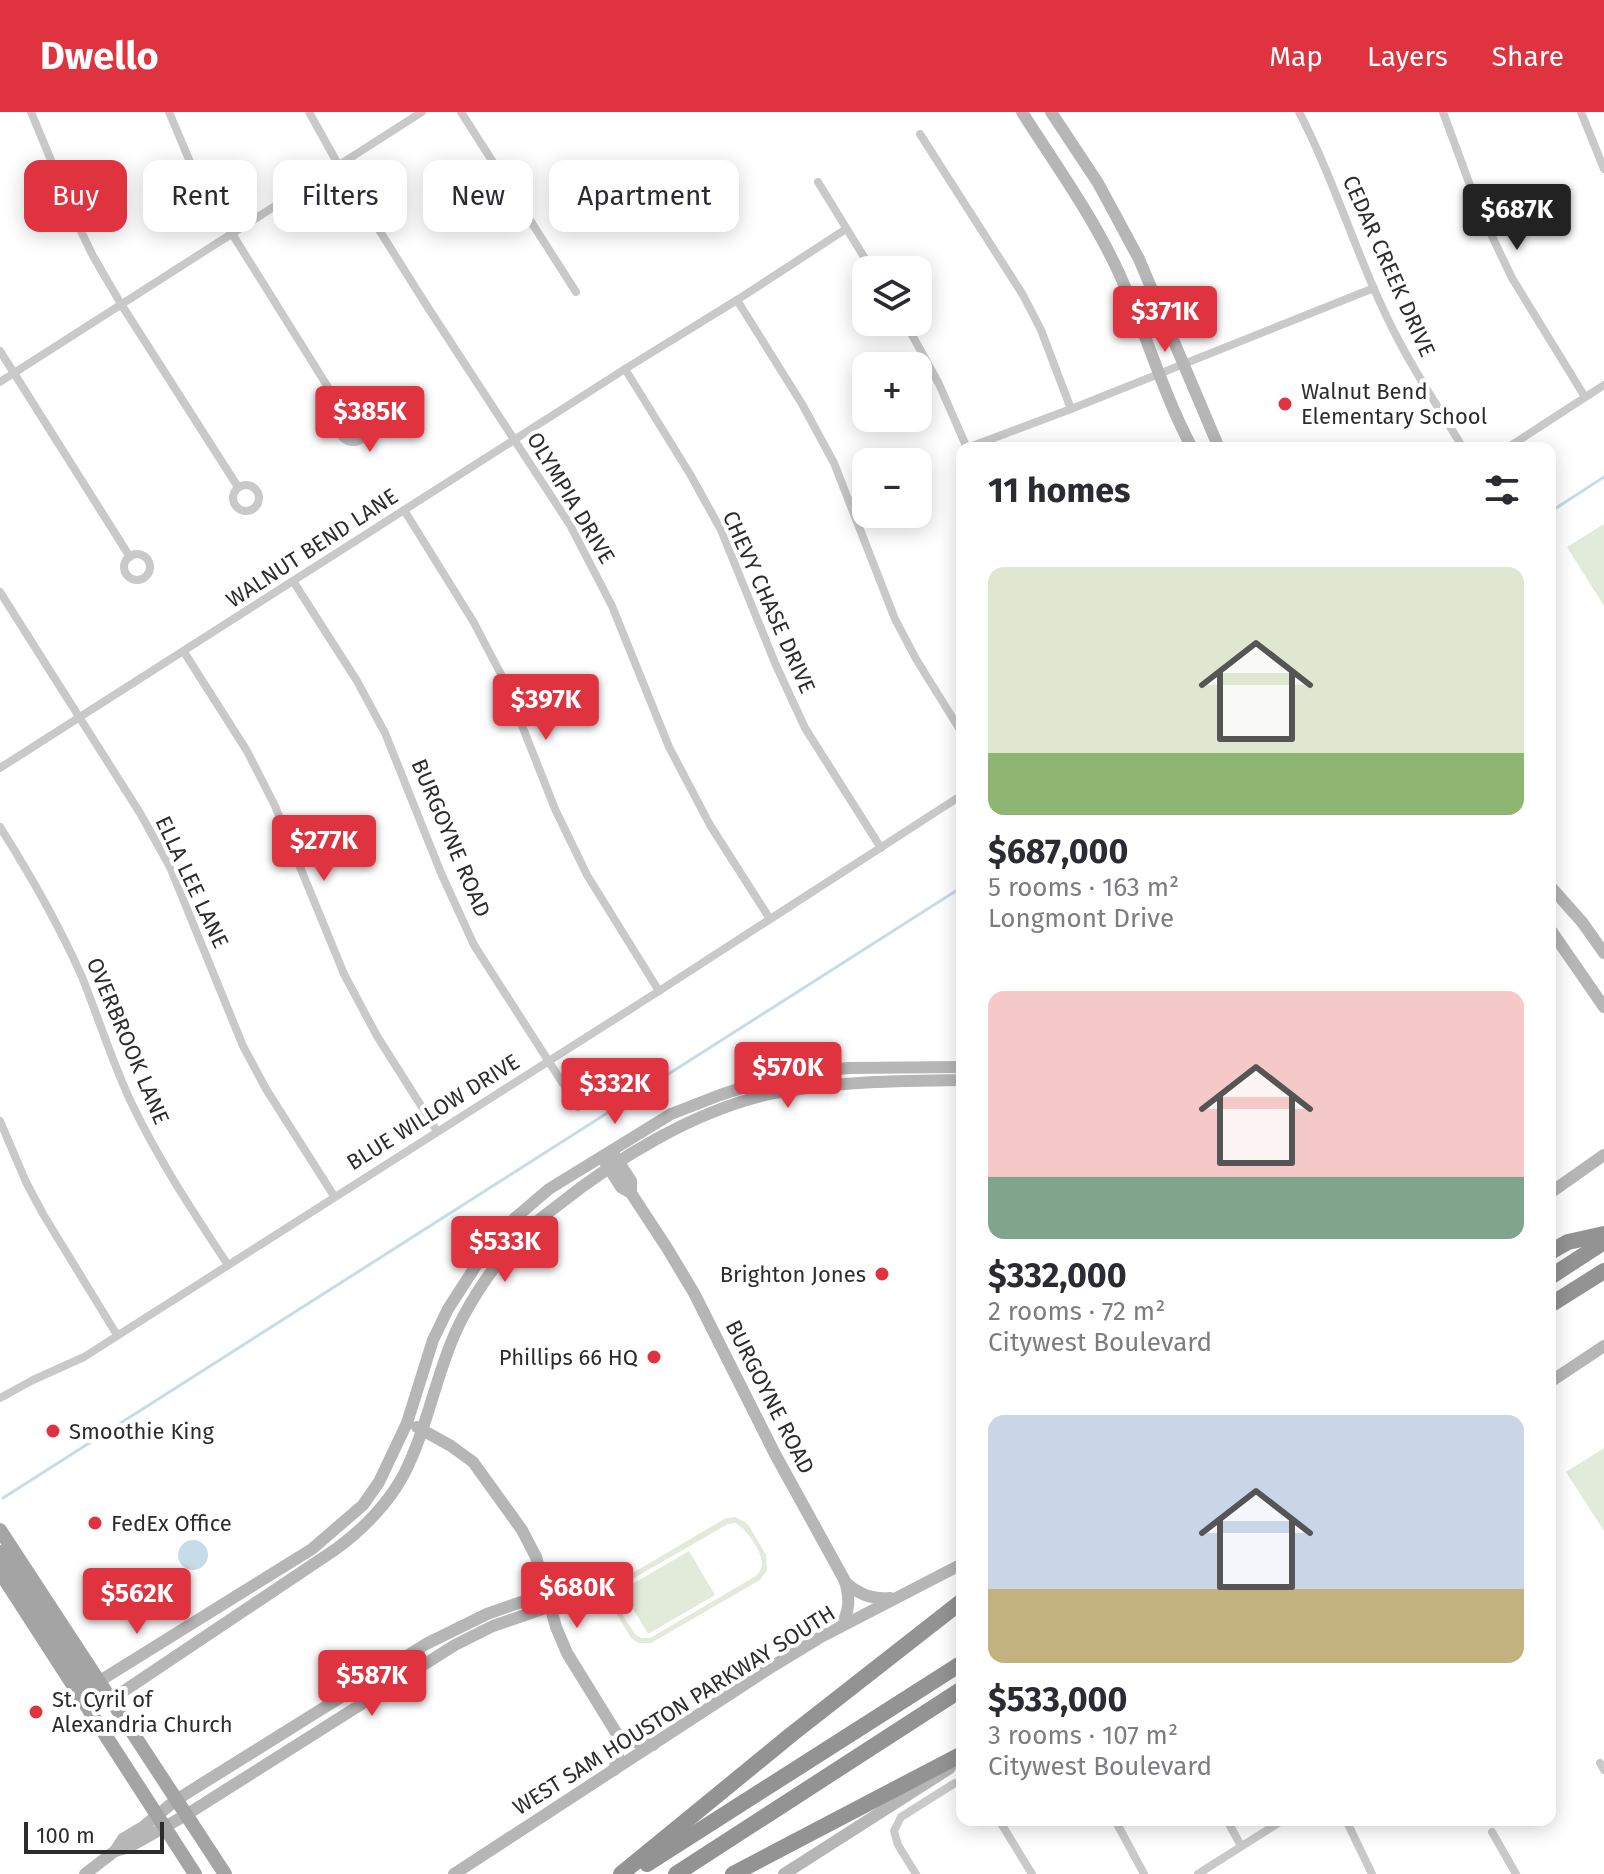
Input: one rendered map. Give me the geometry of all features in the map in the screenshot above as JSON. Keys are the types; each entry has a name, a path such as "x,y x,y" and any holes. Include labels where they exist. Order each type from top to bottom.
{"highway":[{"path":"1556,1249 1568,1242 1604,1234"},
{"path":"1556,1273 1604,1242"},
{"path":"1556,1301 1604,1271"},
{"path":"621,1874 956,1606"},
{"path":"632,1874 956,1667"},
{"path":"676,1874 956,1693"},
{"path":"733,1874 956,1757"}],"main road":[{"path":"0,1530 225,1874"},
{"path":"0,1552 86,1685 112,1699"},
{"path":"0,1572 195,1874"}],"street":[{"path":"31,112 93,256 238,487"},
{"path":"169,112 196,176 346,416"},
{"name":"OLYMPIA DRIVE","path":"309,112 336,160"},
{"path":"348,160 422,112"},
{"path":"461,112 576,292"},
{"path":"1022,112 1101,235 1140,320 1172,406 1189,442"},
{"path":"1051,112 1120,222 1216,442"},
{"name":"CEDAR CREEK DRIVE","path":"1299,112 1400,343 1460,442"},
{"path":"1443,112 1478,207 1512,278 1585,397"},
{"path":"1581,112 1604,169"},
{"path":"920,134 1023,295 1041,330 1071,409"},
{"path":"818,182 863,256"},
{"path":"0,382 273,208"},
{"name":"WALNUT BEND LANE","path":"0,768 846,229"},
{"name":"OLYMPIA DRIVE","path":"380,232 570,525 612,606 669,747 703,812 770,919"},
{"path":"983,442 1374,288"},
{"path":"737,300 802,404 834,463 895,619 956,723"},
{"path":"913,336 939,384 964,442"},
{"path":"0,351 130,557"},
{"name":"CHEVY CHASE DRIVE","path":"625,369 721,530 805,728 881,848"},
{"path":"1516,442 1604,385"},
{"path":"404,510 473,621 504,680 555,809 587,875 659,991"},
{"name":"BURGOYNE ROAD","path":"293,581 357,681 385,733 441,873 474,945 578,1107"},
{"name":"ELLA LEE LANE","path":"0,592 140,813 170,867 243,1046 266,1089 334,1196"},
{"path":"184,652 247,751 275,806 344,974 377,1036 437,1131"},
{"name":"BLUE WILLOW DRIVE","path":"0,1398 84,1357 956,799"},
{"name":"OVERBROOK LANE","path":"0,827 60,930 137,1113 177,1187 228,1265"},
{"path":"1556,893 1604,953"},
{"path":"1556,936 1600,991 1604,1007"},
{"path":"98,1682 312,1549 363,1505 379,1482 407,1423 433,1340 448,1309 477,1264 515,1218 549,1189 671,1114 769,1079 849,1068 956,1067"},
{"path":"112,1699 354,1535 374,1516 403,1476 463,1316 496,1265 529,1228 575,1191 659,1137 718,1110 768,1095 852,1082 956,1080"},
{"path":"0,1121 43,1214 117,1335"},
{"name":"BURGOYNE ROAD","path":"606,1153 614,1166 631,1181 631,1193 694,1293 775,1454 845,1581 849,1602 840,1627"},
{"path":"1556,1189 1604,1155"},
{"path":"1556,1378 1604,1346"},
{"path":"407,1423 423,1429 473,1462 522,1530 536,1557 556,1627 567,1653 617,1734 618,1756 614,1770"},
{"name":"WEST SAM HOUSTON PARKWAY SOUTH","path":"454,1874 773,1666 840,1627 956,1567"},
{"path":"845,1581 869,1597 893,1598 904,1594"},
{"path":"162,1821 176,1800 406,1655 487,1614 549,1599"},
{"path":"85,1874 115,1851 123,1839 162,1821 186,1815 455,1645 549,1599"},
{"path":"406,1655 415,1669"},
{"path":"299,1724 308,1738"},
{"path":"617,1734 638,1743 653,1745"},
{"path":"785,1874 956,1764"},
{"path":"916,1874 898,1845 894,1831 901,1817 956,1783"},
{"path":"1003,1826 1032,1874"},
{"path":"1118,1826 1144,1874"},
{"path":"1230,1826 1241,1846"},
{"path":"1198,1874 1273,1826"},
{"path":"1349,1826 1372,1874"},
{"path":"1492,1832 1516,1874"}],"green space":[{"path":"1604,524 1604,606 1567,547"},
{"path":"1604,1448 1604,1531 1566,1472"},
{"path":"735,1517 745,1522 766,1555 767,1570 760,1580 651,1643 638,1643 631,1638 612,1606 611,1593 619,1581 726,1518","holes":["735,1523 759,1552 762,1567 756,1576 650,1638 635,1634 618,1604 618,1591 622,1585 728,1524"]},
{"path":"689,1551 715,1595 648,1634 622,1590"}],"water":[{"path":"193,1540 203,1545 208,1555 203,1565 193,1570 183,1565 178,1555 183,1545"}],"waterway":[{"path":"1556,508 1604,477"},
{"path":"3,1498 956,891"}],"place":[{"name":"Walnut Bend Elementary School","path":"1285,404"},
{"name":"Brighton Jones","path":"882,1274"},
{"name":"Phillips 66 HQ","path":"654,1357"},
{"name":"Smoothie King","path":"53,1431"},
{"name":"FedEx Office","path":"95,1523"},
{"name":"St. Cyril of Alexandria Church","path":"36,1712"}]}
